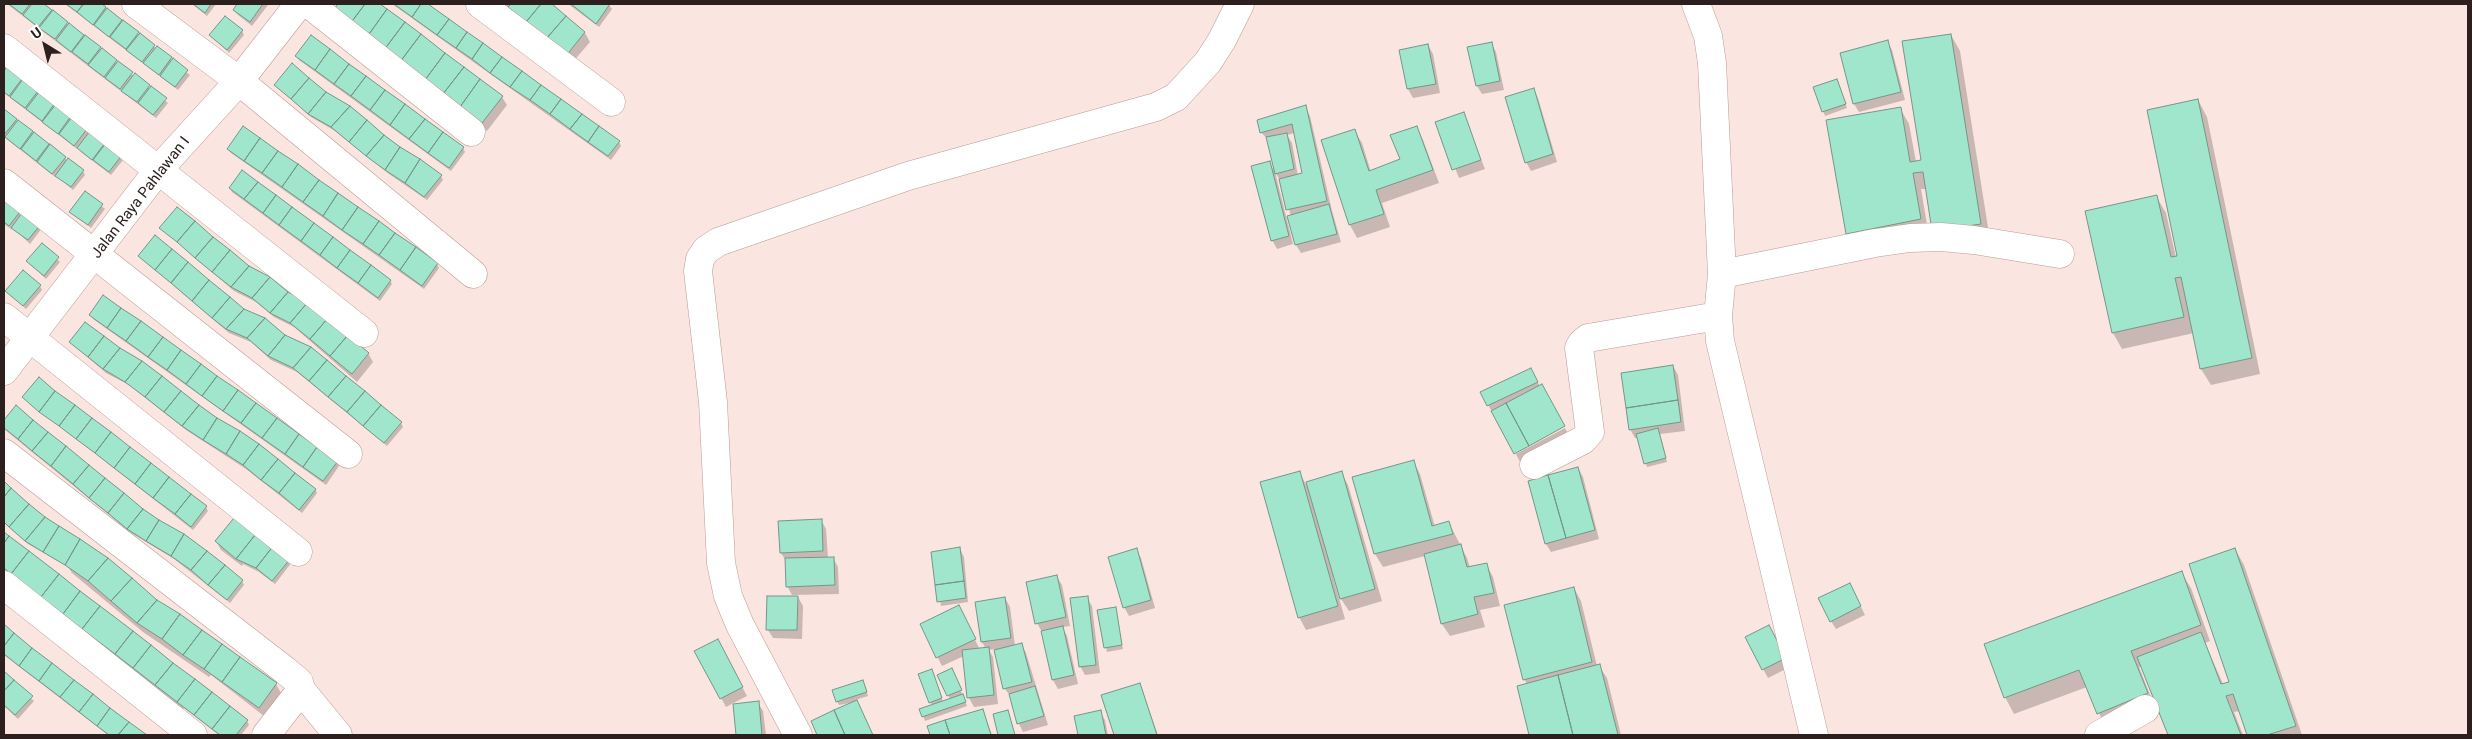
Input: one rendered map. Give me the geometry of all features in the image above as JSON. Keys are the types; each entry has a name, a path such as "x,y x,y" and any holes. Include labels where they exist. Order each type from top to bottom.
{"street":[{"path":"136,4 238,81 473,274"},
{"name":"Jalan Raya Pahlawan I","path":"4,371 95,255 159,169 238,81 300,4"},
{"path":"309,4 471,132"},
{"path":"480,4 611,102"},
{"path":"798,735 740,625 728,596 721,564 713,402 698,271 700,259 706,250 718,242 908,176 1156,108 1176,97 1208,62 1222,40 1240,4"},
{"path":"1696,4 1708,36 1712,63 1722,274 1718,316 1722,350 1814,735"},
{"path":"4,48 364,333"},
{"path":"4,183 348,454"},
{"path":"1722,274 1875,242 1910,238 1941,237 1974,240 2060,254"},
{"path":"1534,464 1583,440 1590,432 1579,348 1588,338 1718,316"},
{"path":"4,317 298,552"},
{"path":"4,452 299,682 301,690 338,735"},
{"path":"4,585 193,735"},
{"path":"266,735 301,690"},
{"path":"2099,735 2145,709"}],"building":[{"path":"9,4 30,4 22,14"},
{"path":"32,4 44,4 52,10 38,27 23,15"},
{"path":"66,4 83,4 77,12"},
{"path":"84,4 102,4 106,7 93,25 77,12"},
{"path":"193,4 211,4 205,13"},
{"path":"237,4 263,4 250,22 233,10"},
{"path":"338,4 365,4 350,24 332,11"},
{"path":"365,4 380,4 387,9 367,37 350,24"},
{"path":"394,4 421,4 412,17"},
{"path":"421,4 428,4 449,19 437,35 412,17"},
{"path":"511,4 541,4 526,22 508,7"},
{"path":"541,4 552,4 566,16 546,39 526,22"},
{"path":"571,4 610,4 596,24"},
{"path":"107,8 122,20 109,37 94,25"},
{"path":"387,9 405,22 384,50 367,37"},
{"path":"53,10 68,22 55,39 39,28"},
{"path":"225,16 243,30 227,50 209,35"},
{"path":"566,16 585,32 566,56 546,39"},
{"path":"449,19 467,32 456,48 437,35"},
{"path":"123,20 139,32 126,49 110,37"},
{"path":"405,22 421,34 400,62 384,50"},
{"path":"69,23 84,35 71,52 56,40"},
{"path":"467,32 483,43 472,59 456,48"},
{"path":"140,33 155,45 142,62 126,50"},
{"path":"421,34 445,53 425,80 400,62"},
{"path":"1951,34 1981,224 1932,231 1923,172 1913,173 1921,219 1846,234 1826,120 1901,107 1910,162 1921,160 1902,41"},
{"path":"85,35 101,47 88,64 72,52"},
{"path":"311,35 330,49 315,70 295,56"},
{"path":"1888,40 1901,92 1853,104 1840,53"},
{"path":"1492,42 1500,81 1476,86 1467,47"},
{"path":"483,43 502,57 490,73 472,59"},
{"path":"1428,44 1436,84 1407,89 1399,50"},
{"path":"157,46 172,57 159,75 143,63"},
{"path":"102,48 117,60 104,77 88,65"},
{"path":"330,49 349,64 334,84 315,70"},
{"path":"445,53 464,67 443,94 425,80"},
{"path":"502,57 522,71 510,87 490,73"},
{"path":"173,58 188,70 175,87 160,76"},
{"path":"118,61 133,72 120,89 105,78"},
{"path":"292,63 309,78 291,99 274,85"},
{"path":"349,64 366,76 351,96 334,84"},
{"path":"7,67 22,79 9,96 4,92 4,71"},
{"path":"464,67 480,79 460,107 443,94"},
{"path":"522,71 541,85 530,100 510,87"},
{"path":"135,73 150,85 137,102 121,91"},
{"path":"366,76 385,90 370,110 351,96"},
{"path":"309,78 326,92 308,114 291,99"},
{"path":"23,79 38,91 25,108 10,97"},
{"path":"480,79 503,96 482,123 460,107"},
{"path":"1837,79 1846,104 1822,112 1813,87"},
{"path":"541,85 561,99 550,114 530,100"},
{"path":"151,86 167,98 153,115 138,103"},
{"path":"1534,88 1553,154 1525,163 1505,97"},
{"path":"385,90 405,104 390,125 370,110"},
{"path":"39,92 55,103 42,121 26,109"},
{"path":"326,92 350,106 331,127 308,114"},
{"path":"561,99 582,114 570,129 550,114"},
{"path":"2198,99 2252,358 2200,369 2181,277 2175,278 2184,317 2112,333 2085,211 2157,195 2171,257 2177,256 2147,110"},
{"path":"56,104 71,116 58,134 42,122"},
{"path":"405,104 425,119 409,139 390,125"},
{"path":"1306,105 1327,201 1286,210 1279,179 1302,173 1292,124 1260,133 1257,120"},
{"path":"350,106 367,120 349,142 331,127"},
{"path":"4,109 17,119 4,135"},
{"path":"1464,112 1481,160 1452,170 1435,122"},
{"path":"582,114 599,126 588,142 570,129"},
{"path":"72,117 87,129 74,146 59,134"},
{"path":"425,119 443,132 428,153 409,139"},
{"path":"18,120 33,131 20,149 5,137"},
{"path":"367,120 384,135 366,156 349,142"},
{"path":"243,126 260,138 244,161 227,149"},
{"path":"599,126 620,141 608,156 588,142"},
{"path":"1417,126 1433,170 1376,190 1384,214 1349,225 1321,140 1355,129 1369,171 1400,159 1390,135"},
{"path":"90,131 105,143 92,160 77,148"},
{"path":"34,132 49,144 36,161 21,149"},
{"path":"443,132 464,147 449,168 428,153"},
{"path":"1287,133 1294,169 1275,174 1266,137"},
{"path":"384,135 400,147 385,170 366,156"},
{"path":"260,138 278,151 262,173 244,161"},
{"path":"106,143 122,155 109,172 93,160"},
{"path":"50,144 66,157 52,174 37,162"},
{"path":"400,147 420,159 405,183 385,170"},
{"path":"278,151 298,164 282,187 262,173"},
{"path":"68,158 84,170 71,187 55,176"},
{"path":"420,159 442,175 424,197 405,183"},
{"path":"1270,161 1289,236 1271,241 1251,166"},
{"path":"298,164 319,180 303,202 282,187"},
{"path":"242,170 258,182 244,199 229,188"},
{"path":"319,180 338,193 323,216 303,202"},
{"path":"258,182 276,195 263,213 244,199"},
{"path":"85,191 103,204 88,225 69,212"},
{"path":"338,193 358,207 342,230 323,216"},
{"path":"276,195 292,207 279,225 263,213"},
{"path":"7,197 22,209 9,226 4,222 4,201"},
{"path":"1329,204 1337,234 1295,245 1287,216"},
{"path":"177,207 195,221 177,242 159,228"},
{"path":"292,207 314,223 301,241 279,225"},
{"path":"358,207 379,221 363,244 342,230"},
{"path":"24,210 41,224 28,240 11,228"},
{"path":"195,221 213,237 195,258 177,242"},
{"path":"379,221 395,233 379,255 363,244"},
{"path":"314,223 333,237 320,255 301,241"},
{"path":"395,233 416,247 400,270 379,255"},
{"path":"155,235 172,249 155,270 138,256"},
{"path":"213,237 230,250 212,272 195,258"},
{"path":"333,237 350,250 337,268 320,255"},
{"path":"42,243 59,257 44,276 26,261"},
{"path":"416,247 438,263 422,286 400,270"},
{"path":"172,249 188,262 171,283 155,270"},
{"path":"230,250 249,266 231,287 212,272"},
{"path":"350,250 371,265 358,283 337,268"},
{"path":"188,262 209,280 192,301 171,283"},
{"path":"371,265 391,280 378,298 358,283"},
{"path":"249,266 270,277 252,298 231,287"},
{"path":"23,270 41,285 23,306 5,291"},
{"path":"270,277 288,292 270,313 252,298"},
{"path":"209,280 230,297 212,318 192,301"},
{"path":"288,292 308,302 290,323 270,313"},
{"path":"103,295 121,308 107,328 89,315"},
{"path":"230,297 244,309 226,329 212,318"},
{"path":"308,302 328,318 310,339 290,323"},
{"path":"121,308 141,321 126,341 107,328"},
{"path":"244,309 265,318 247,338 226,329"},
{"path":"265,318 285,335 268,356 247,338"},
{"path":"328,318 348,335 330,356 310,339"},
{"path":"141,321 163,337 148,357 126,341"},
{"path":"85,322 104,336 88,357 69,342"},
{"path":"285,335 311,347 293,368 268,356"},
{"path":"348,335 369,353 352,374 330,356"},
{"path":"104,336 120,348 103,369 88,357"},
{"path":"163,337 181,350 167,370 148,357"},
{"path":"311,347 327,360 309,381 293,368"},
{"path":"120,348 142,361 125,382 103,369"},
{"path":"181,350 201,364 186,384 167,370"},
{"path":"327,360 346,376 328,397 309,381"},
{"path":"142,361 162,376 145,397 125,382"},
{"path":"201,364 217,376 202,396 186,384"},
{"path":"1673,365 1678,400 1626,408 1621,373"},
{"path":"1531,368 1538,382 1487,406 1480,392"},
{"path":"162,376 181,391 164,412 145,397"},
{"path":"217,376 238,390 223,411 202,396"},
{"path":"346,376 365,391 347,412 328,397"},
{"path":"39,377 55,391 39,412 22,397"},
{"path":"1542,384 1565,426 1529,446 1506,403"},
{"path":"238,390 256,403 241,423 223,411"},
{"path":"55,391 75,405 59,426 39,412"},
{"path":"181,391 199,405 182,426 164,412"},
{"path":"365,391 381,405 363,426 347,412"},
{"path":"1678,400 1681,422 1629,430 1626,408"},
{"path":"256,403 277,418 262,438 241,423"},
{"path":"1506,403 1529,446 1514,454 1491,411"},
{"path":"16,405 33,420 18,439 4,428 4,420"},
{"path":"75,405 92,418 76,439 59,426"},
{"path":"199,405 217,418 203,440 182,426"},
{"path":"381,405 402,422 384,443 363,426"},
{"path":"92,418 111,432 95,453 76,439"},
{"path":"217,418 240,431 226,454 203,440"},
{"path":"277,418 299,434 285,454 262,438"},
{"path":"33,420 48,432 32,451 18,439"},
{"path":"1658,428 1666,458 1644,464 1636,434"},
{"path":"240,431 259,444 243,465 226,454"},
{"path":"48,432 66,446 51,466 32,451"},
{"path":"111,432 130,447 114,468 95,453"},
{"path":"299,434 317,447 303,467 285,454"},
{"path":"259,444 278,459 261,480 243,465"},
{"path":"66,446 89,465 73,484 51,466"},
{"path":"130,447 151,463 135,484 114,468"},
{"path":"317,447 338,461 323,481 303,467"},
{"path":"278,459 295,473 279,493 261,480"},
{"path":"1414,460 1432,526 1449,521 1453,534 1374,554 1352,477"},
{"path":"151,463 169,477 153,498 135,484"},
{"path":"89,465 105,478 89,498 73,484"},
{"path":"1578,467 1595,530 1566,538 1548,475"},
{"path":"1300,471 1338,606 1298,618 1260,482"},
{"path":"1342,471 1375,589 1340,599 1306,482"},
{"path":"295,473 316,489 299,510 279,493"},
{"path":"1548,475 1566,538 1545,544 1528,481"},
{"path":"169,477 191,494 175,514 153,498"},
{"path":"105,478 124,493 108,513 89,498"},
{"path":"4,481 11,488 4,497"},
{"path":"11,488 29,504 9,527 4,522 4,497"},
{"path":"124,493 143,509 127,529 108,513"},
{"path":"191,494 207,506 191,527 175,514"},
{"path":"29,504 45,517 25,541 9,527"},
{"path":"143,509 159,520 146,541 127,529"},
{"path":"45,517 59,526 43,552 25,541"},
{"path":"234,518 255,535 236,559 215,541"},
{"path":"822,519 823,551 780,553 778,521"},
{"path":"159,520 184,534 171,556 146,541"},
{"path":"59,526 80,539 65,565 43,552"},
{"path":"4,532 9,536 4,543"},
{"path":"184,534 207,551 191,570 171,556"},
{"path":"255,535 274,545 256,568 236,559"},
{"path":"9,536 29,551 11,574 4,568 4,543"},
{"path":"80,539 108,558 88,581 65,565"},
{"path":"1461,544 1467,567 1487,563 1494,593 1474,597 1478,614 1441,624 1424,554"},
{"path":"274,545 291,558 272,581 256,568"},
{"path":"960,547 964,581 935,585 931,552"},
{"path":"1137,548 1151,600 1123,608 1108,557"},
{"path":"2235,548 2296,726 2267,735 2247,735 2233,694 2226,696 2241,735 2168,735 2137,657 2201,632 2221,684 2229,682 2189,564"},
{"path":"29,551 59,574 41,597 11,574"},
{"path":"207,551 225,565 208,585 191,570"},
{"path":"834,557 835,585 786,587 785,558"},
{"path":"108,558 132,578 111,601 88,581"},
{"path":"225,565 243,580 227,600 208,585"},
{"path":"2182,571 2201,625 2131,651 2148,693 2097,714 2079,670 2004,698 1984,644"},
{"path":"59,574 80,591 63,614 41,597"},
{"path":"1057,575 1066,617 1035,624 1026,582"},
{"path":"132,578 157,600 137,623 111,601"},
{"path":"964,581 966,598 937,602 935,585"},
{"path":"1850,583 1861,606 1830,622 1818,598"},
{"path":"1574,587 1592,662 1523,680 1504,605"},
{"path":"80,591 100,606 82,629 63,614"},
{"path":"767,596 798,596 797,630 766,630"},
{"path":"1088,596 1096,665 1079,667 1070,598"},
{"path":"1005,597 1011,638 981,642 975,602"},
{"path":"157,600 180,614 162,639 137,623"},
{"path":"959,605 976,639 936,658 920,624"},
{"path":"100,606 133,631 115,654 82,629"},
{"path":"1116,607 1122,645 1104,648 1097,610"},
{"path":"180,614 202,630 183,655 162,639"},
{"path":"4,624 14,633 4,646"},
{"path":"1769,625 1786,658 1762,670 1745,637"},
{"path":"1063,626 1074,675 1052,680 1041,631"},
{"path":"202,630 222,644 204,669 183,655"},
{"path":"133,631 151,645 133,668 115,654"},
{"path":"14,633 32,648 19,666 4,654 4,646"},
{"path":"718,639 743,687 720,699 694,651"},
{"path":"1022,643 1032,682 1003,689 994,650"},
{"path":"222,644 240,657 222,682 204,669"},
{"path":"151,645 173,663 155,685 133,668"},
{"path":"989,647 994,695 967,698 962,650"},
{"path":"32,648 52,663 39,681 19,666"},
{"path":"240,657 277,683 259,708 222,682"},
{"path":"52,663 74,680 60,697 39,681"},
{"path":"173,663 195,679 177,702 155,685"},
{"path":"1600,664 1618,735 1573,735 1558,675"},
{"path":"952,668 962,690 947,696 937,675"},
{"path":"932,669 942,698 929,703 918,674"},
{"path":"4,671 14,680 4,691"},
{"path":"1558,675 1573,735 1529,735 1517,686"},
{"path":"195,679 212,692 194,715 177,702"},
{"path":"14,680 33,696 15,715 4,705 4,691"},
{"path":"74,680 93,694 79,712 60,697"},
{"path":"863,680 867,692 836,702 832,690"},
{"path":"1140,683 1157,735 1114,735 1101,695"},
{"path":"1035,686 1044,716 1017,724 1009,694"},
{"path":"212,692 230,706 212,729 194,715"},
{"path":"93,694 110,708 97,726 79,712"},
{"path":"963,694 966,702 922,717 919,709"},
{"path":"857,700 873,735 845,735 834,710"},
{"path":"759,701 762,735 736,735 733,704"},
{"path":"230,706 248,720 236,735 220,735 212,729"},
{"path":"110,708 129,722 118,735 109,735 97,726"},
{"path":"983,709 991,735 950,735 945,720"},
{"path":"834,710 845,735 817,735 811,721"},
{"path":"1008,710 1015,735 998,735 993,714"},
{"path":"1101,710 1106,735 1078,735 1074,716"},
{"path":"945,720 950,735 930,735 927,726"},
{"path":"129,722 147,735 118,735"}]}
